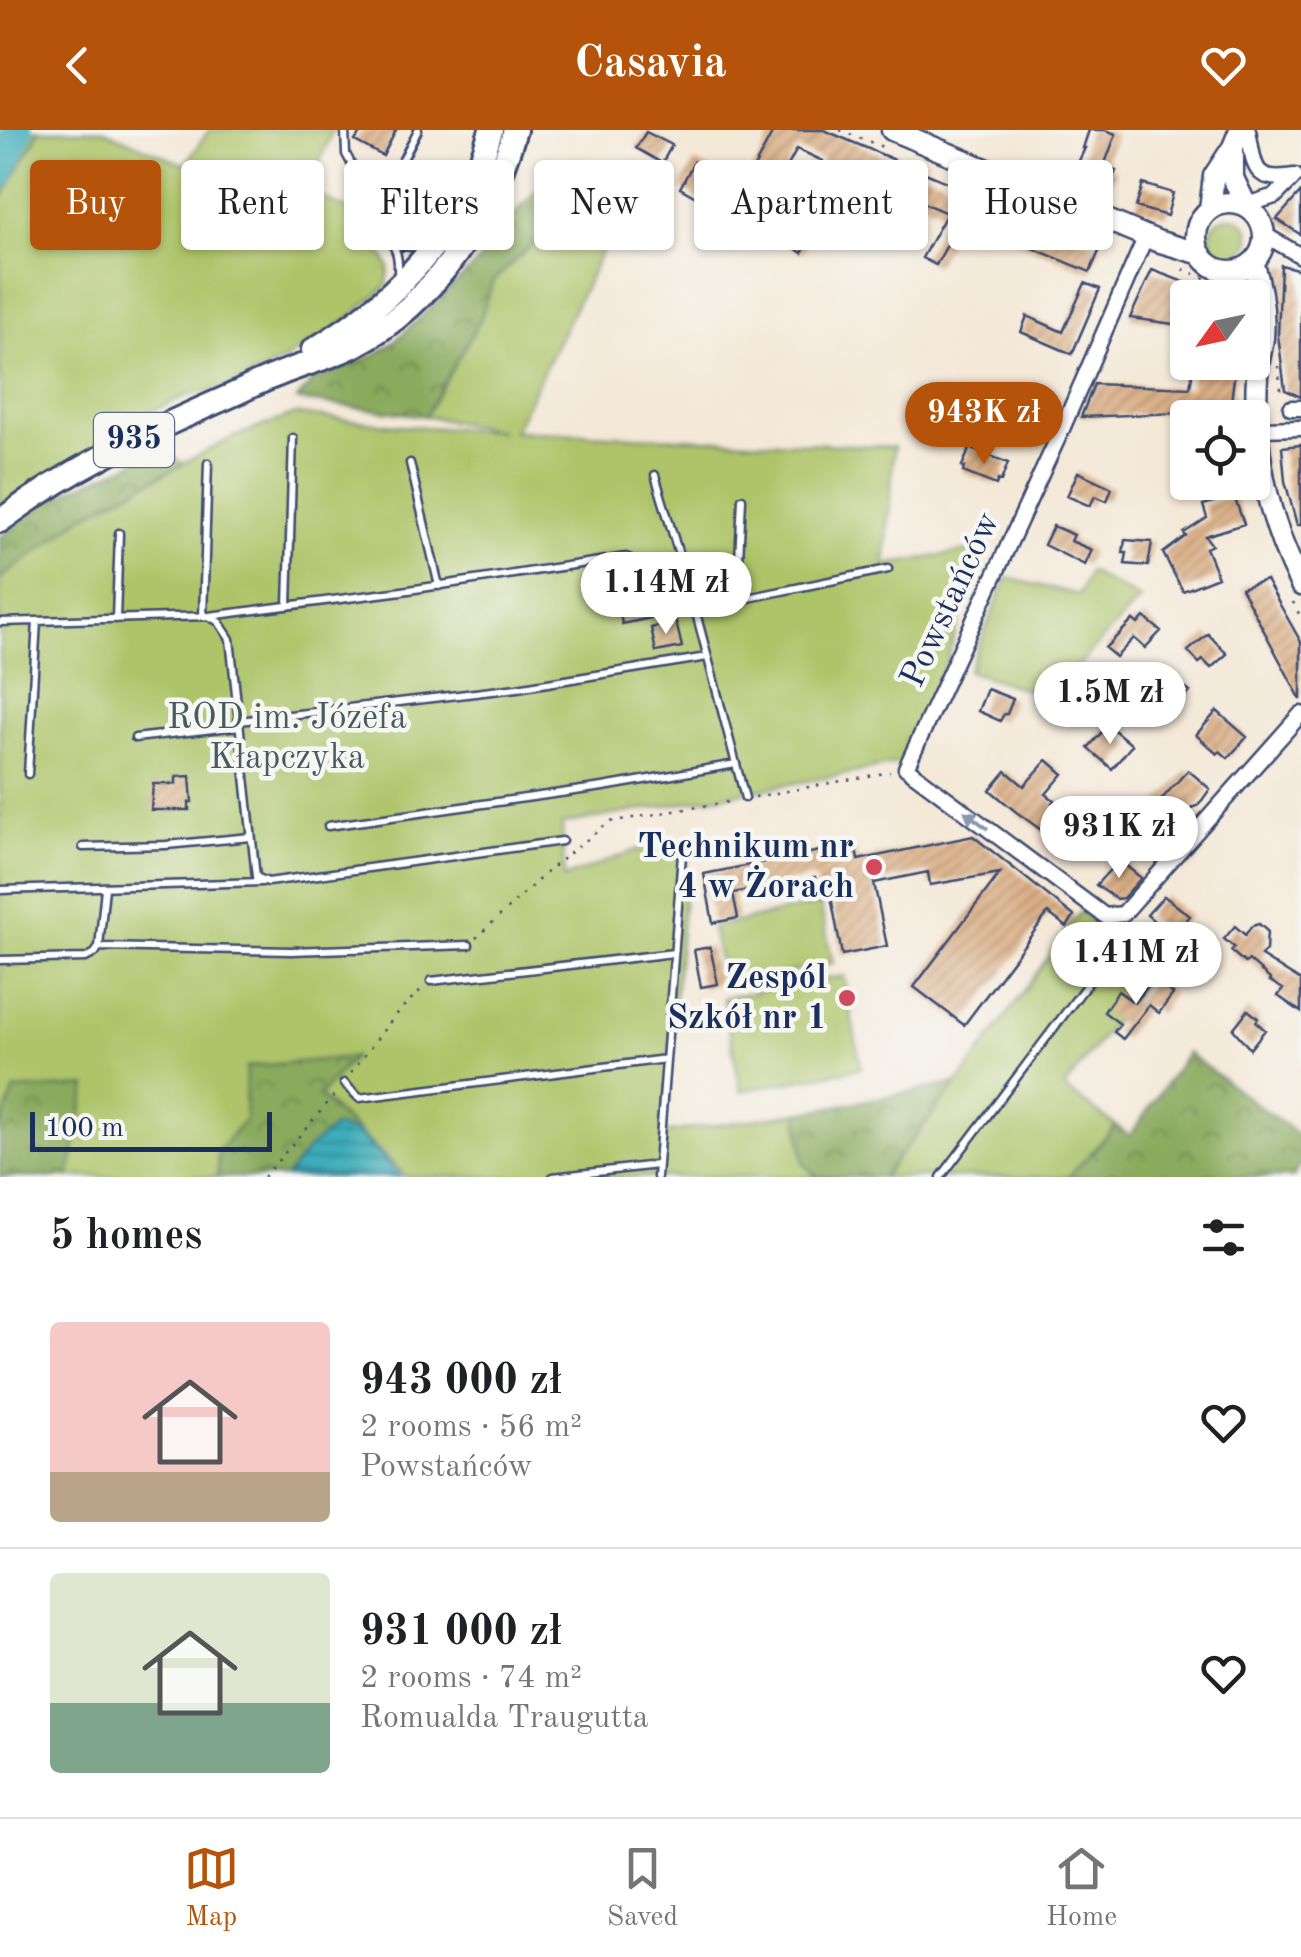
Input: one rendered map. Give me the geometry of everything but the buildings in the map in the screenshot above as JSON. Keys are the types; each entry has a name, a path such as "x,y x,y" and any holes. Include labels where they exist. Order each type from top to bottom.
{"main road":[{"name":"935","path":"480,160 491,130"},
{"name":"935","path":"0,520 107,453 276,375 354,345 382,328 413,303 458,252 488,204 516,130"},
{"name":"935","path":"276,375 358,322 392,293 430,250"}],"street":[{"path":"1248,130 1259,172 1274,179 1298,174"},
{"path":"898,131 1154,240 1201,254"},
{"path":"1236,139 1232,178 1265,235 1263,247 1244,267 1244,280"},
{"path":"1210,209 1214,176 1236,139"},
{"path":"1244,267 1216,268 1201,254 1196,241 1202,218 1210,209 1227,203 1246,205 1275,196 1298,174"},
{"path":"1154,240 1198,227"},
{"path":"1265,235 1301,256"},
{"name":"Powstańców","path":"906,768 1154,240"},
{"path":"1244,267 1253,280"},
{"path":"1269,500 1301,584"},
{"path":"906,768 1105,916 1123,914 1301,714"}],"lane":[{"path":"345,130 349,160"},
{"path":"403,160 418,130"},
{"path":"392,293 399,264 395,250"},
{"path":"288,606 293,438"},
{"path":"206,616 208,462"},
{"path":"410,463 439,586"},
{"path":"656,475 745,798"},
{"path":"737,600 742,499"},
{"path":"116,619 119,533"},
{"path":"0,622 206,616 626,558 636,561 695,609"},
{"path":"695,609 888,570"},
{"path":"206,616 219,622 230,639 256,877 268,882"},
{"path":"28,774 37,621"},
{"path":"135,738 517,688 708,656"},
{"path":"328,826 736,764"},
{"path":"83,847 252,837"},
{"path":"0,890 268,882 562,841"},
{"path":"656,1177 682,854"},
{"path":"0,960 86,958 95,954 105,888"},
{"path":"99,947 292,951 469,946"},
{"path":"941,1177 1113,950"},
{"path":"431,981 674,953"},
{"path":"344,1082 360,1098 666,1059"},
{"path":"552,1177 658,1165"}],"path":[{"path":"1183,269 1209,280"},
{"path":"1276,398 1294,428"},
{"path":"469,946 550,869 609,822 906,768"},
{"path":"264,1177 396,1014 431,981"}],"green space":[{"path":"0,130 40,130 0,199"},
{"path":"40,130 104,130 181,163 181,250 324,250 324,198 344,208 344,250 376,250 383,255 389,267 387,286 334,330 280,363 227,388 186,396 149,412 122,436 0,507 3,197"},
{"path":"209,130 333,130 320,160 188,160"},
{"path":"534,193 534,243 493,281 480,320 425,416 297,400 312,381 393,343 487,250 514,250 515,214"},
{"path":"1230,217 1244,223 1250,237 1244,251 1230,257 1216,251 1210,237 1216,223"},
{"name":"ROD im. Józefa Kłapczyka","path":"534,243 534,250 603,250 514,431 894,447 885,565 980,549 946,664 903,762 562,824 564,878 639,849 688,847 663,1133 798,1113 804,1164 817,1177 407,1177 319,1096 352,1059 247,1068 245,1119 218,1152 218,1177 69,1177 87,1087 0,1128 0,579 85,515 236,436 296,414 404,426 502,431 425,416 480,320 493,281"},
{"path":"163,450 184,464 85,515 0,579 0,537 56,496"},
{"path":"1089,572 1140,599 1049,697 968,671 1007,578 1079,595"},
{"path":"820,904 833,963 724,986 712,927"},
{"path":"1080,912 1154,968 1064,1088 1116,1126 1068,1177 882,1177 966,1073"},
{"path":"844,976 861,1068 741,1091 723,998"},
{"path":"1187,1053 1301,1137 1301,1164 1293,1177 1068,1177 1116,1126 1130,1136"},
{"path":"353,1057 319,1096 358,1133 334,1127 309,1148 286,1177 218,1177 218,1152 245,1119 246,1067"},
{"path":"958,1083 882,1177 817,1177 804,1164 798,1113"},
{"path":"87,1086 69,1177 0,1177 0,1128 15,1090"}],"water":[{"path":"334,1127 358,1133 402,1177 286,1177 309,1148"}],"waterway":[{"path":"0,173 18,130"}],"place":[{"name":"Technikum nr 4 w Żorach","path":"874,867"},
{"name":"Zespól Szkół nr 1","path":"847,998"}]}
